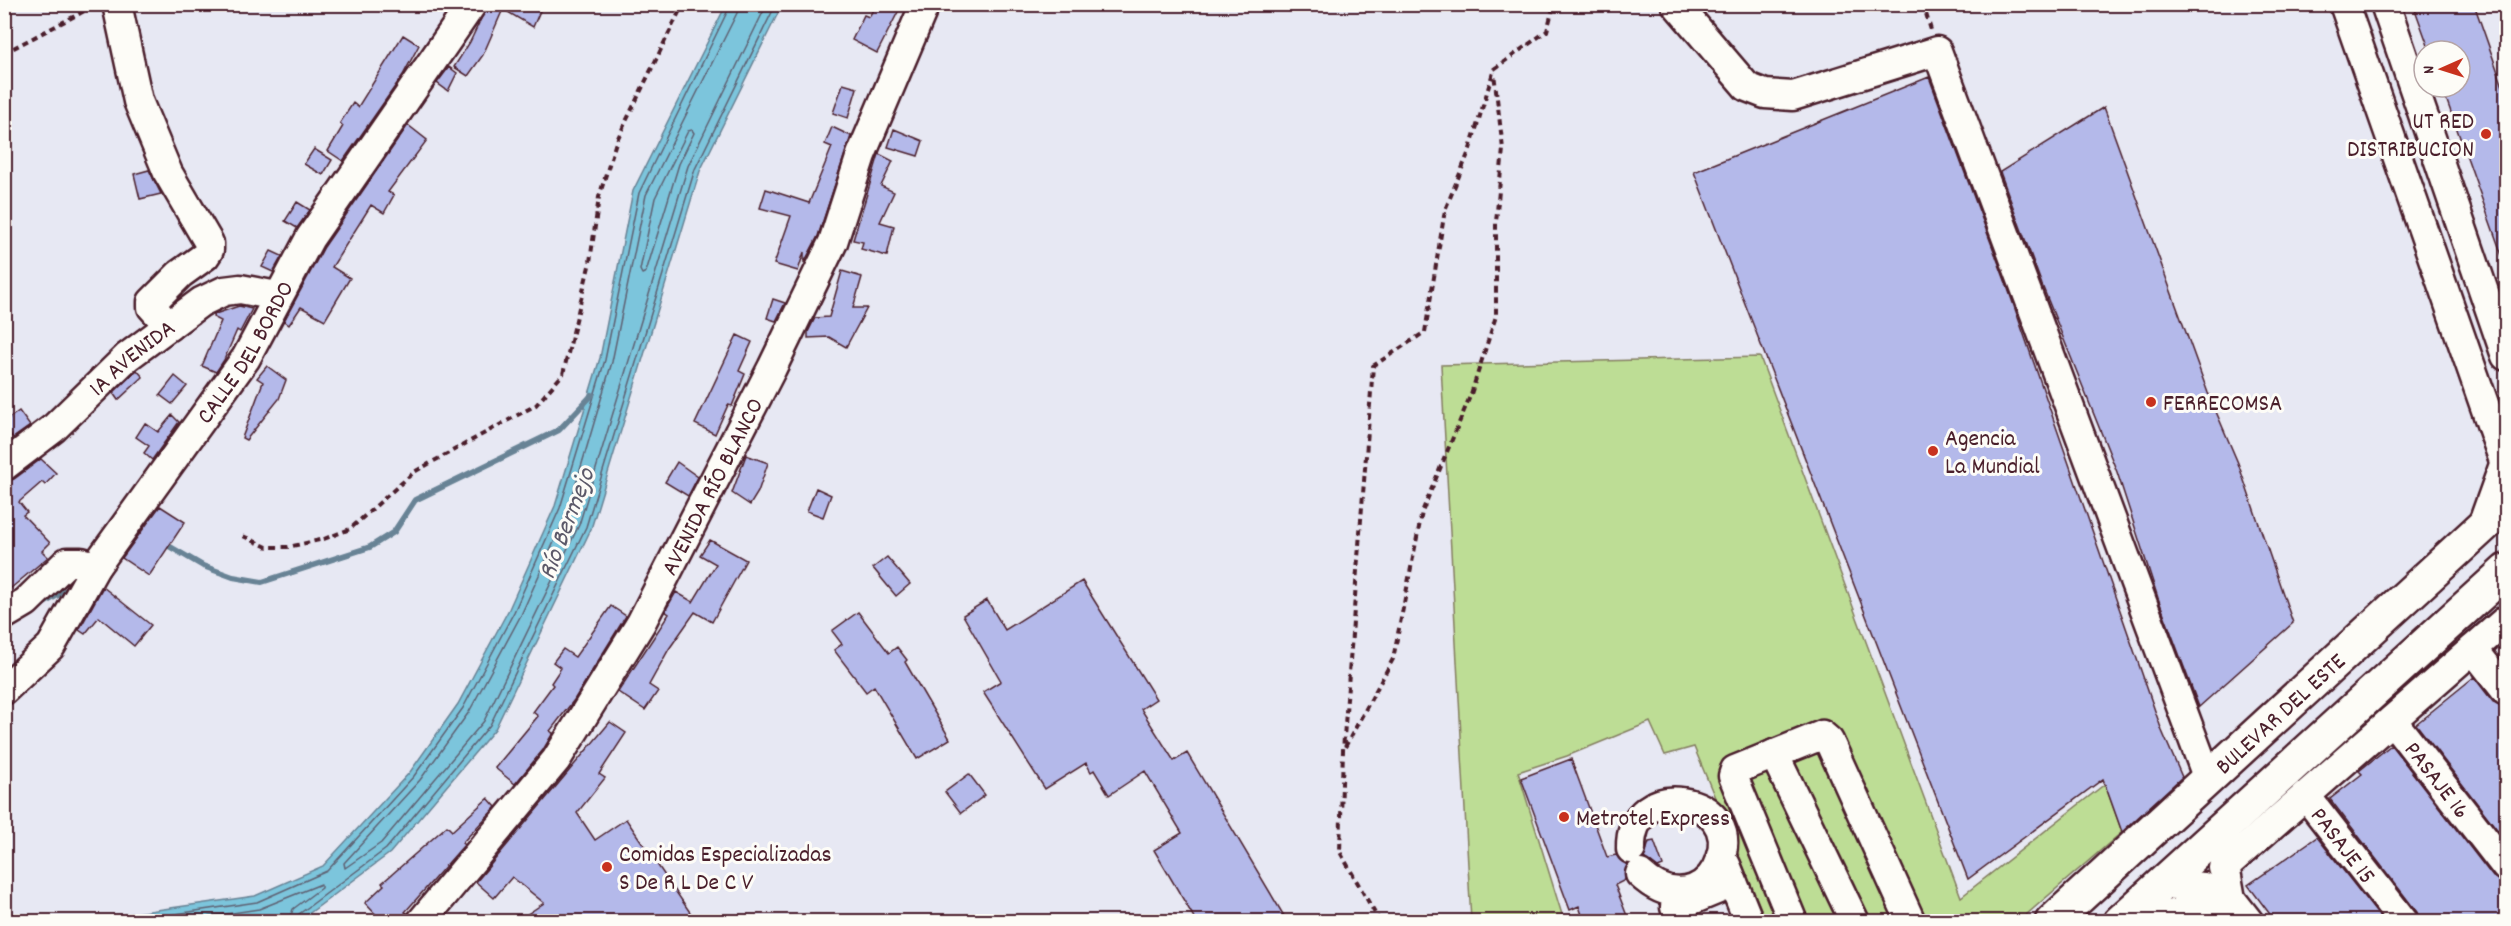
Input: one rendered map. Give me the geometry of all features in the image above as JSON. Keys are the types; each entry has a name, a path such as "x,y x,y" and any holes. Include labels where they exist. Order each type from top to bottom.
{"highway":[{"name":"BULEVAR DEL ESTE","path":"2052,921 2506,505"},
{"name":"BULEVAR DEL ESTE","path":"2120,921 2506,571"}],"street":[{"path":"117,4 138,101 168,173 209,243 209,250 205,256 180,274 152,302 152,307 169,326"},
{"name":"CALLE DEL BORDO","path":"4,690 51,646 96,566 246,358 277,296 310,238 472,4"},
{"name":"AVENIDA RÍO BLANCO","path":"421,921 556,760 641,624 772,368 833,242 861,156 925,4"},
{"path":"1676,4 1747,87 1766,94 1793,96 1937,51 2208,779"},
{"path":"2385,4 2506,356"},
{"path":"2351,7 2364,60 2505,460 2482,526"},
{"path":"2364,60 2398,47"},
{"path":"2383,114 2417,101"},
{"path":"2400,163 2434,150"},
{"path":"2419,218 2453,206"},
{"path":"2435,263 2468,250"},
{"name":"1A AVENIDA","path":"4,466 54,428 127,357 201,302 224,291 240,290 277,296"},
{"path":"4,615 26,602 67,562 81,562 96,566"},
{"path":"2223,868 2506,620"},
{"path":"2473,649 2506,691"},
{"name":"PASAJE 16","path":"2392,720 2506,867"},
{"path":"1793,921 1733,776 1735,770 1822,735 1829,741 1908,920"},
{"path":"1774,754 1855,921"},
{"name":"PASAJE 15","path":"2306,795 2404,921"},
{"path":"1722,854 1717,869 1708,881 1695,889 1680,892 1665,891 1651,884 1636,862 1634,830 1641,817 1652,807 1666,801 1681,800 1702,808 1718,825 1722,839 1722,854 1749,921"},
{"path":"2220,831 2223,868 2232,899 2248,921"},
{"path":"1679,921 1675,907 1733,883"},
{"path":"2161,884 2204,887 2232,899"},
{"path":"2162,921 2168,915 2232,899"}],"path":[{"path":"4,52 97,4"},
{"path":"243,536 267,547 288,547 324,539 350,529 414,472 536,405 563,374 590,262 599,196 616,142 683,4"},
{"path":"1380,921 1340,852 1344,750 1373,366 1425,332 1445,210 1470,149 1494,69 1547,31 1554,4"},
{"path":"1344,750 1394,658 1422,512 1472,394 1496,316 1496,222 1503,149 1494,69"}],"green space":[{"path":"1760,357 1961,897 2105,784 2122,832 2019,921 1766,921 1694,747 1665,755 1650,722 1567,756 1518,772 1564,921 1471,921 1441,365"}],"water":[{"name":"Río Bermejo","path":"726,5 782,5 700,171 591,529 495,729 390,853 299,921 79,921 255,896 323,866 410,772 458,704 509,609 555,506 600,358 633,191"}],"building":[{"path":"488,4 543,4 533,27 503,9 483,55 468,76 454,67 470,42"},
{"path":"876,4 902,4 877,53 852,40 864,15 869,17"},
{"path":"2413,4 2474,4 2506,95 2506,261 2504,261 2446,99 2472,99 2472,39 2426,39"},
{"path":"403,35 419,45 403,75 343,161 328,151 343,126 340,123 353,103 358,107"},
{"path":"449,67 457,73 448,91 437,83"},
{"name":"Agencia La Mundial","path":"1929,77 2006,283 2162,731 2182,777 2122,832 2103,779 1968,879 1694,172"},
{"path":"843,84 857,88 848,118 833,113"},
{"name":"FERRECOMSA","path":"2104,107 2208,393 2238,463 2293,623 2199,707 2158,598 2117,472 2042,285 2000,172"},
{"path":"408,125 427,140 388,192 394,195 384,213 371,205 332,267 350,278 325,320 301,307 289,325 284,321 324,247"},
{"path":"832,127 851,136 818,236 804,263 804,252 798,271 774,264 791,216 760,208 766,189 809,203 832,147 825,144"},
{"path":"894,129 923,141 918,156 888,147"},
{"path":"314,149 332,160 323,175 304,164"},
{"path":"879,154 893,161 881,186 894,192 880,222 894,226 887,256 861,249 863,242 853,240"},
{"path":"149,170 161,194 140,199 134,174"},
{"path":"297,202 310,210 297,228 285,221"},
{"path":"271,251 282,256 273,272 262,267"},
{"path":"842,271 862,277 853,308 867,308 846,347 829,337 808,338 808,332 815,318 829,317"},
{"path":"773,299 785,303 776,321 767,318"},
{"path":"239,306 252,309 240,332 237,330 224,360 216,372 202,366 221,321 213,317 215,314"},
{"path":"737,335 752,342 739,371 745,374 732,406 728,405 715,434 695,424"},
{"path":"267,366 286,380 279,399 246,440 242,438 263,382 257,378"},
{"path":"137,370 143,377 118,400 113,393"},
{"path":"175,376 187,386 172,404 160,395"},
{"path":"19,411 30,426 13,438 4,426 4,422"},
{"path":"172,415 179,422 152,460 144,453 149,446 136,437 145,423 158,432"},
{"path":"746,455 768,463 758,492 750,505 732,493"},
{"path":"41,459 56,473 45,485 42,482 19,502 27,512 23,515 50,543 42,551 48,557 4,594 4,482 14,479"},
{"path":"677,462 698,477 688,496 665,482"},
{"path":"816,488 831,495 823,517 807,511"},
{"path":"160,506 185,522 149,576 122,558"},
{"path":"710,540 746,560 712,622 695,612 669,649 649,685 658,691 645,710 618,692 669,614 665,611 676,592 693,602 716,564 700,555"},
{"path":"887,557 910,584 896,596 873,568"},
{"path":"1082,581 1156,699 1141,709 1174,761 1187,753 1287,921 1196,921 1154,850 1182,833 1145,771 1109,795 1094,770 1091,772 1086,763 1045,789 983,692 1001,681 963,615 987,600 1005,630"},
{"path":"103,587 151,625 134,646 99,617 85,634 79,630"},
{"path":"611,606 626,616 574,700 550,731 553,733 543,750 515,784 495,768 538,716 533,712 553,685 551,683 561,668 553,662 563,649 575,657"},
{"path":"858,612 889,653 897,647 907,660 905,662 950,739 917,759 874,686 866,692 834,650 842,644 832,631"},
{"path":"2474,677 2493,702 2506,707 2506,841 2416,724"},
{"path":"610,722 626,733 599,774 605,778 577,813 595,840 626,819 696,921 517,921 544,903 512,877 494,898 476,882"},
{"path":"2391,745 2493,877 2506,883 2506,921 2420,921 2417,912 2330,799 2362,774 2359,771"},
{"name":"Metrotel Express","path":"1571,759 1607,857 1616,855 1627,865 1625,880 1615,885 1629,921 1584,921 1579,906 1570,910 1521,778"},
{"path":"969,774 985,795 961,813 945,792"},
{"path":"488,798 496,807 462,843 464,845 405,912 407,913 399,921 382,921 365,903 384,885 382,883 447,826 452,831"},
{"path":"2317,837 2383,921 2275,921 2248,885"},
{"path":"1654,841 1663,866 1658,868 1644,858 1649,842"}],"waterway":[{"path":"162,542 203,566 233,577 262,582 370,547 394,532 415,500 559,430 592,395"},
{"path":"41,605 73,586"}],"place":[{"name":"UT RED DISTRIBUCION","path":"2486,134"},
{"name":"FERRECOMSA","path":"2151,402"},
{"name":"Agencia La Mundial","path":"1933,451"},
{"name":"Metrotel Express","path":"1564,817"},
{"name":"Comidas Especializadas S De R L De C V","path":"607,867"}]}
